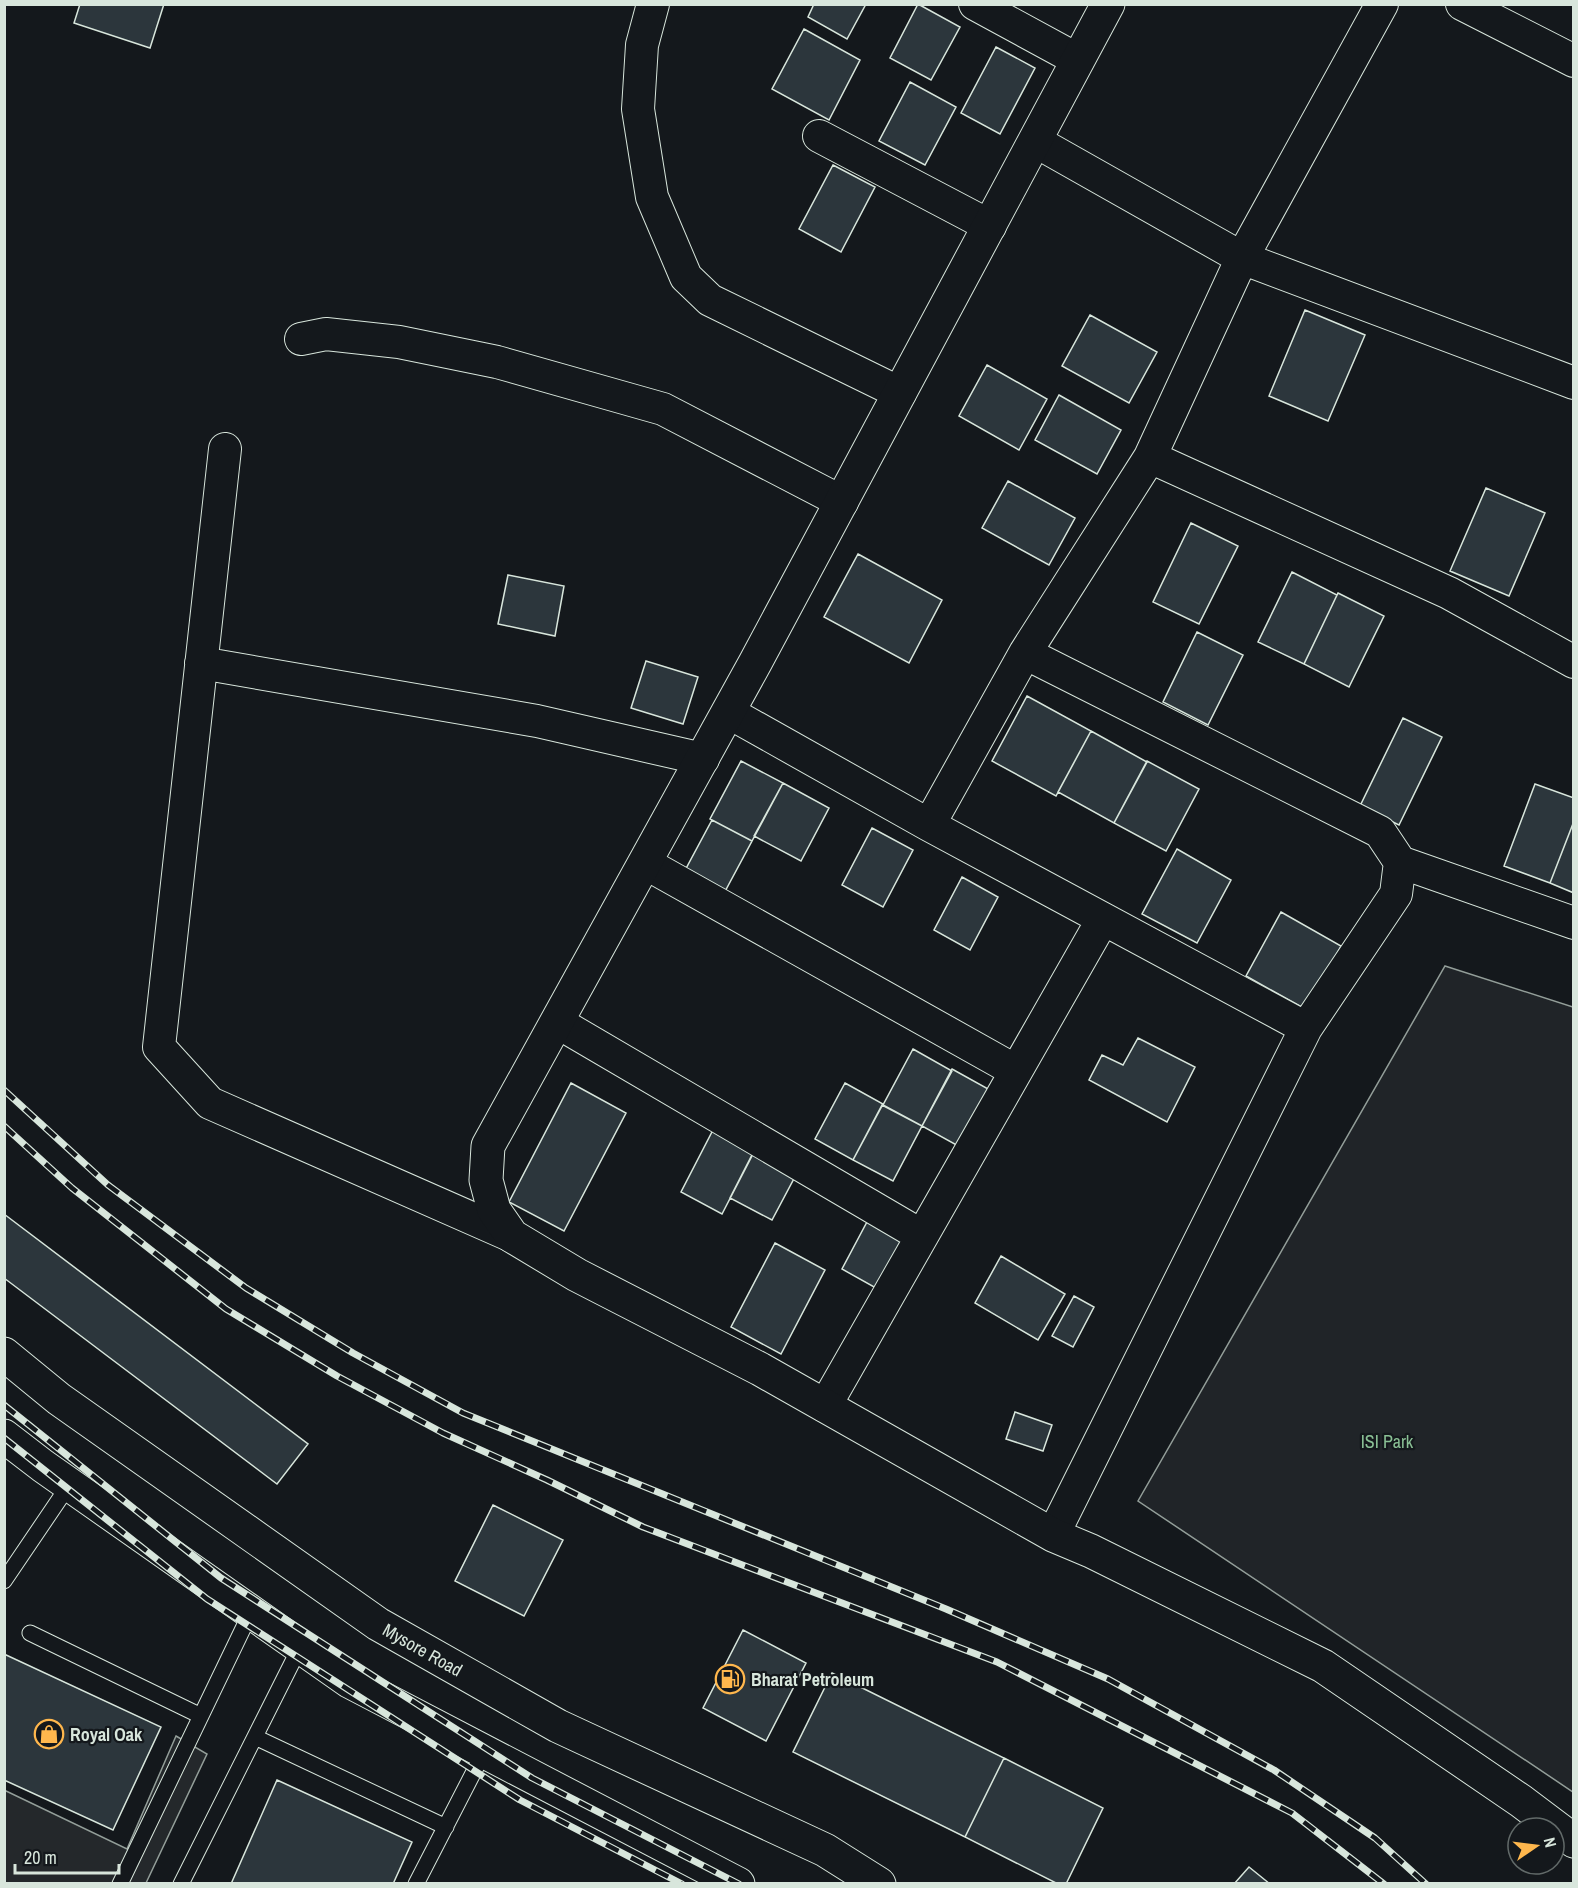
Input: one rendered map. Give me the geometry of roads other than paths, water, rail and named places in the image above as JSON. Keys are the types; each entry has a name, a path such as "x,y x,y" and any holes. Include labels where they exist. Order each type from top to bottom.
{"main road":[{"path":"1108,4 703,759 488,1146 486,1180 494,1210 512,1236 578,1275 760,1369 1053,1535 1091,1551 1323,1666 1521,1801 1574,1841"},
{"name":"Mysore Road","path":"4,1354 60,1399 378,1624 558,1726 825,1850 879,1884"},
{"path":"4,1436 69,1485 349,1681 738,1884"}],"street":[{"path":"653,4 642,45 638,109 652,197 686,277 710,300 900,393"},
{"path":"975,4 1078,60"},
{"path":"929,825 1025,653 1150,457 1242,258 1382,4"},
{"path":"1462,4 1574,61"},
{"path":"819,136 990,225"},
{"path":"1035,141 1242,258 1574,383"},
{"path":"301,339 326,334 410,344 497,362 663,409 842,502"},
{"path":"225,449 159,1047 210,1103 512,1236"},
{"path":"1150,457 1449,593 1574,662"},
{"path":"1025,653 1380,832 1400,862 1574,923"},
{"path":"201,663 537,721 703,759"},
{"path":"728,712 929,825 1306,1028"},
{"path":"1053,1535 1306,1028 1396,894 1400,862"},
{"path":"645,863 1016,1071"},
{"path":"825,1406 1103,919"},
{"path":"557,1022 922,1236"}],"lane":[{"path":"4,1581 69,1485"},
{"path":"120,1884 251,1612"},
{"path":"30,1633 201,1716"},
{"path":"181,1884 300,1647"},
{"path":"255,1737 446,1827"},
{"path":"416,1884 484,1752"}],"railway":[{"path":"4,1090 108,1185 246,1288 353,1353 463,1413 946,1609 1108,1679 1274,1770 1375,1838 1426,1884"},
{"path":"4,1126 72,1188 226,1309 337,1376 443,1433 643,1527 997,1662 1292,1813 1384,1884"},
{"path":"4,1405 221,1578 532,1778 739,1884"},
{"path":"4,1438 207,1599 520,1800 682,1884"}],"place":[{"name":"Bharat Petroleum","path":"730,1679"},
{"name":"Royal Oak","path":"49,1734"}],"park label":[{"name":"ISI Park","path":"1387,1441"}]}
